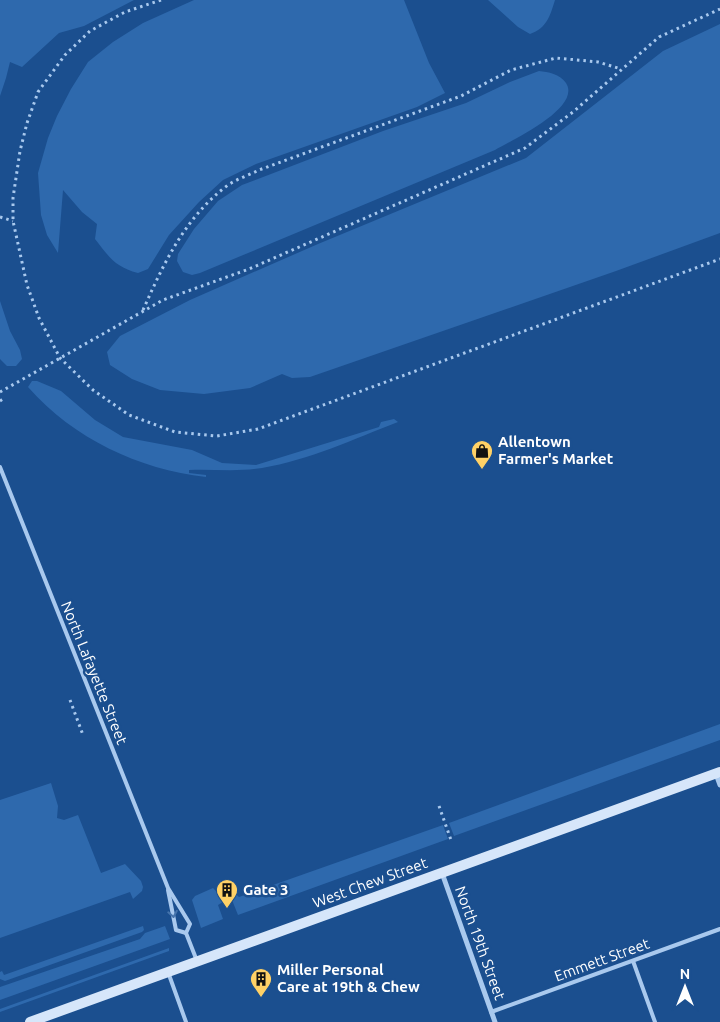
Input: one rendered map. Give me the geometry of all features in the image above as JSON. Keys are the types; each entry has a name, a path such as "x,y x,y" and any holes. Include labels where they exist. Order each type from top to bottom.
{"street":[{"path":"718,773 720,785"},
{"name":"West Chew Street","path":"30,1022 718,773"},
{"name":"North 19th Street","path":"442,873 495,1022"}],"lane":[{"name":"North Lafayette Street","path":"0,467 168,888 190,924 186,934 197,961"},
{"name":"North Lafayette Street","path":"168,888 176,930 186,934"},
{"name":"Emmett Street","path":"491,1012 720,929"},
{"path":"633,960 655,1022"},
{"path":"168,972 186,1022"}],"path":[{"path":"161,0 126,12 90,31 65,55 38,92 26,123 13,198 14,221 27,285 39,318 60,358 93,390 129,415 175,432 217,436 258,429 720,259"},
{"path":"0,392 163,300 249,268 525,148 573,112 659,37 720,9"},
{"path":"143,311 164,264 181,235 204,206 230,184 259,170 461,96 512,70 556,58 598,62 621,69"},
{"path":"0,217 14,221"},
{"path":"70,700 83,735"},
{"path":"439,806 451,840"}],"shaded area":[{"path":"0,0 134,0 84,26 59,33 22,67 10,62 0,96"},
{"path":"194,0 404,0 429,63 445,93 417,107 256,164 223,180 199,202 169,235 148,269 138,273 124,268 109,256 95,239 97,224 82,212 63,190 58,253 47,235 41,215 38,173 48,138 71,89 88,62 113,42 143,23"},
{"path":"488,0 555,0 544,25 530,34 518,27"},
{"path":"720,24 720,233 310,377 292,378 282,374 250,388 204,394 160,390 132,379 110,365 107,352 120,336 190,300 318,244 526,158 663,51"},
{"path":"539,71 557,76 566,83 568,93 564,103 543,122 495,150 200,273 192,275 183,272 177,261 178,254 194,229 218,201 242,185 383,131 466,103 510,82"},
{"path":"0,301 10,331 20,350 22,359 16,366 7,366 0,359"},
{"path":"32,381 37,381 61,391 95,420 123,437 192,450 222,463 256,465 379,427 381,422 394,419 398,422 331,448 280,464 244,470 189,470 189,473 206,475 206,477 156,467 132,459 87,436 66,422 28,387"},
{"path":"720,724 720,740 454,836 449,823"},
{"path":"51,783 58,806 57,818 64,820 78,815 101,873 125,864 141,881 142,891 133,899 130,892 0,938 0,800"},
{"path":"443,825 448,839 238,915 232,900 218,886 227,886 239,897"},
{"path":"213,888 224,899 218,905 223,919 201,928 192,900 195,896"},
{"path":"143,926 144,930 142,932 5,981 0,979 0,972 2,971 4,975"},
{"path":"165,926 170,939 0,1000 0,987 140,939 145,933"},
{"path":"169,948 169,951 0,1012 0,1009"}],"place":[{"name":"Allentown Farmer's Market","path":"482,470"},
{"name":"Gate 3","path":"227,909"},
{"name":"Miller Personal Care at 19th & Chew","path":"261,998"}]}
